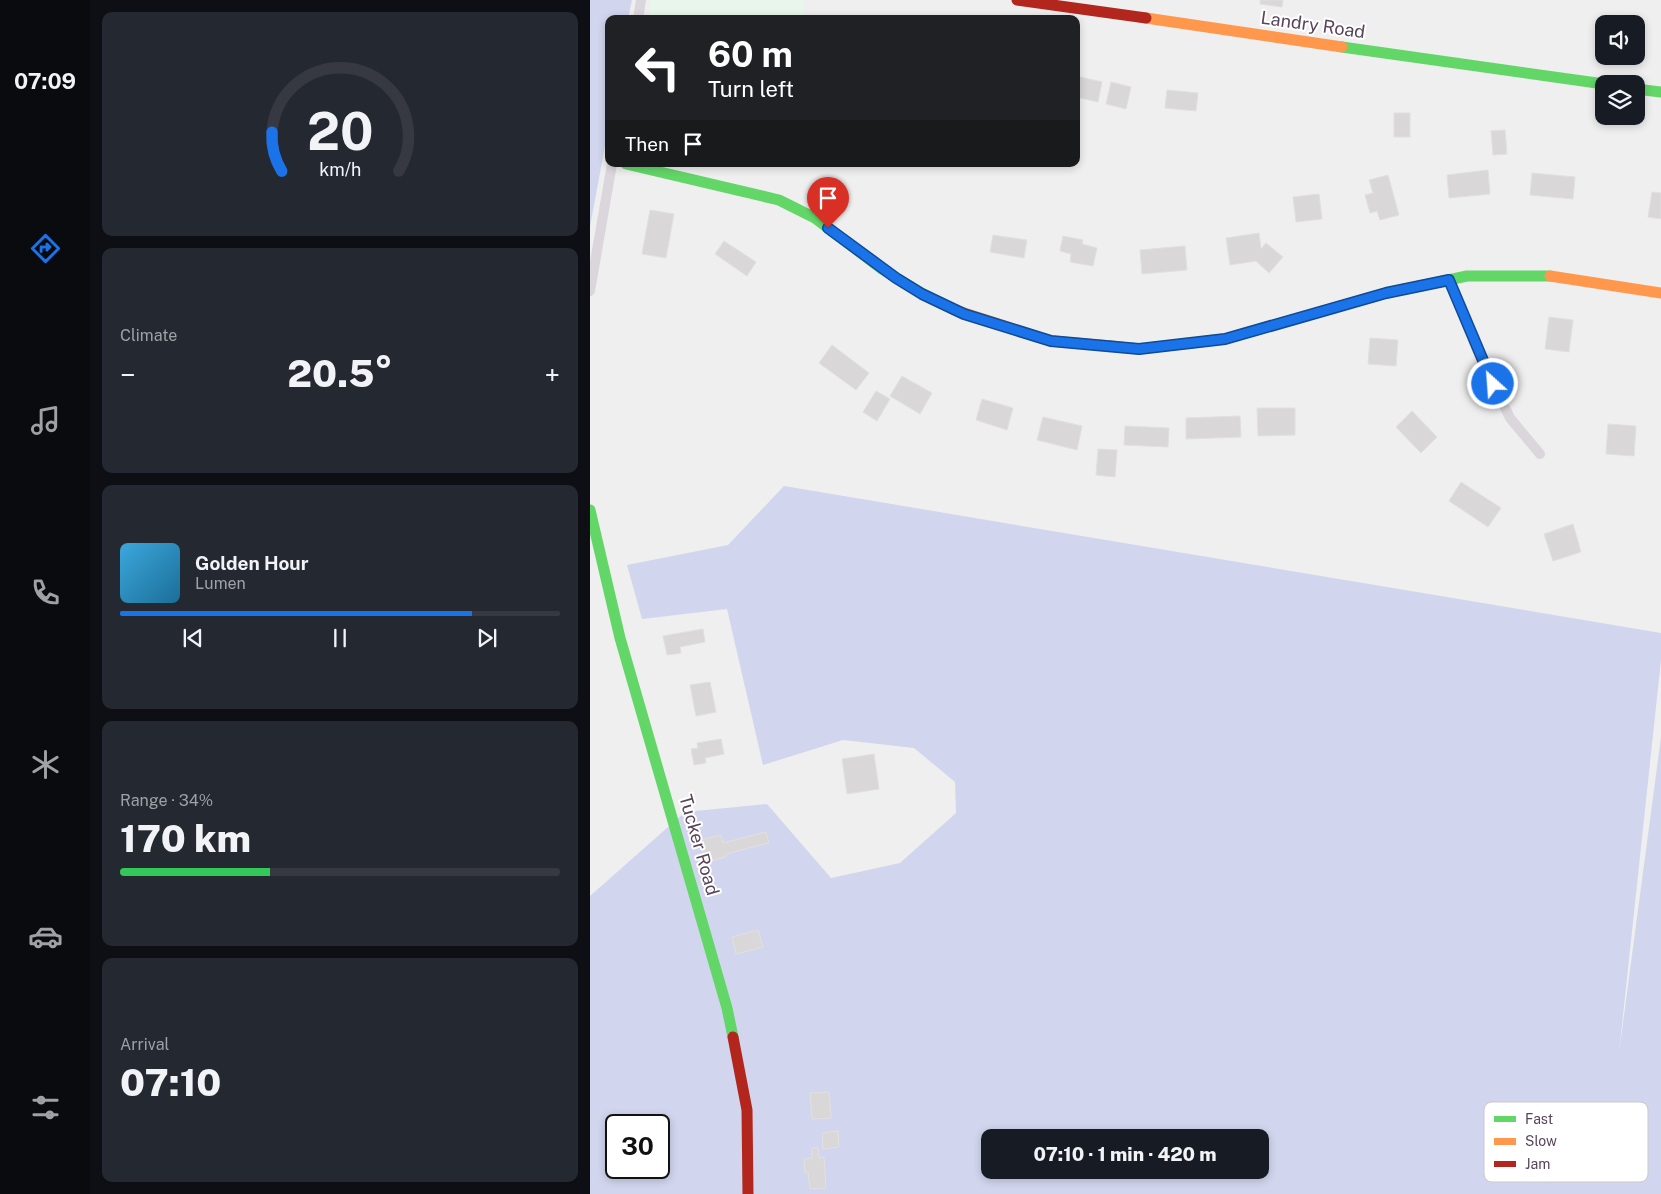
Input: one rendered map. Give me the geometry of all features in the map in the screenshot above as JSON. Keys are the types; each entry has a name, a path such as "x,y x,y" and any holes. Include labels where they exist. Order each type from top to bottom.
{"street":[{"path":"639,15 641,0"},
{"name":"Landry Road","path":"1017,0 1595,83"},
{"path":"1645,90 1661,92"},
{"path":"590,291 611,167"},
{"path":"639,167 779,200 815,218 882,269 922,294 964,314 1051,341 1139,349 1225,339 1386,293 1467,276 1555,276 1661,293"},
{"path":"1449,280 1477,350 1510,418 1540,454"},
{"name":"Tucker Road","path":"590,510 620,638 728,1008 747,1110 748,1194"}],"shaded area":[{"path":"590,0 632,0 629,15 605,15 605,146 590,227"},
{"path":"651,0 805,0 803,15 649,15"},
{"path":"784,486 1661,633 1661,660 1619,1053 1661,737 1661,1194 590,1194 590,896 685,812 767,804 831,878 900,863 956,813 955,782 914,748 843,740 763,765 727,609 642,619 627,565 728,545"}],"building":[{"path":"1260,0 1283,0 1282,7 1260,4"},
{"path":"1080,77 1102,82 1098,102 1080,98"},
{"path":"1111,82 1131,87 1126,109 1106,104"},
{"path":"1167,90 1198,93 1196,111 1165,108"},
{"path":"1394,113 1410,113 1410,137 1394,137"},
{"path":"1505,130 1507,154 1493,155 1491,131"},
{"path":"1488,170 1490,194 1449,198 1447,175"},
{"path":"1532,173 1575,177 1573,199 1530,195"},
{"path":"1388,175 1399,215 1380,220 1377,211 1370,213 1365,195 1373,193 1369,180"},
{"path":"1652,192 1661,193 1661,219 1648,217"},
{"path":"1319,194 1322,219 1296,222 1293,197"},
{"path":"650,210 674,214 666,258 642,254"},
{"path":"1259,233 1261,249 1266,243 1283,257 1269,273 1256,261 1230,265 1226,238"},
{"path":"993,235 1027,240 1024,258 990,252"},
{"path":"1063,236 1083,240 1082,244 1097,248 1093,266 1070,262 1071,254 1060,251"},
{"path":"724,241 756,262 747,276 715,254"},
{"path":"1185,246 1187,270 1142,274 1140,250"},
{"path":"1549,317 1573,320 1569,352 1545,349"},
{"path":"1370,338 1398,340 1396,366 1368,364"},
{"path":"832,345 869,373 856,390 819,363"},
{"path":"902,376 932,393 920,414 890,396"},
{"path":"876,391 890,399 877,421 863,412"},
{"path":"982,399 1013,408 1007,430 976,420"},
{"path":"1257,408 1295,408 1295,435 1258,436"},
{"path":"1412,411 1437,437 1421,453 1396,427"},
{"path":"1240,416 1241,437 1186,439 1186,418"},
{"path":"1043,417 1082,426 1077,450 1037,440"},
{"path":"1608,424 1636,426 1634,456 1606,454"},
{"path":"1125,426 1169,428 1168,447 1124,445"},
{"path":"1098,449 1117,450 1115,477 1096,475"},
{"path":"1461,482 1501,508 1488,527 1449,501"},
{"path":"1573,524 1581,552 1553,561 1544,534"},
{"path":"703,629 705,642 680,647 681,653 667,655 663,636"},
{"path":"710,682 716,712 696,716 690,685"},
{"path":"721,739 724,754 705,758 706,763 694,765 691,749 698,748 697,743"},
{"path":"874,754 879,789 847,794 842,759"},
{"path":"766,832 769,843 726,854 726,857 706,862 701,840 721,835 723,843"},
{"path":"758,930 763,947 736,954 732,937"},
{"path":"829,1092 831,1118 812,1119 810,1093"},
{"path":"838,1131 839,1147 823,1149 822,1133"},
{"path":"818,1147 819,1158 824,1157 826,1188 810,1189 808,1172 805,1173 804,1159 812,1158 812,1148"}],"traffic: fast":[{"path":"1342,47 1595,83"},
{"path":"1645,90 1661,92"},
{"path":"639,167 779,200 815,218 882,269 923,294 955,310"},
{"path":"1111,346 1139,349 1225,339 1386,293 1467,276 1550,276"},
{"path":"590,510 620,638 727,1008 733,1037"}],"traffic: slow":[{"path":"1146,18 1342,47"},
{"path":"1550,276 1661,293"},
{"path":"955,310 1051,341 1111,346"}],"traffic: jam":[{"path":"1017,0 1146,18"},
{"path":"733,1037 747,1110 748,1194"}],"route":[{"path":"828,228 896,278 922,294 964,314 1051,341 1139,349 1225,339 1386,293 1449,280 1493,384"}]}
